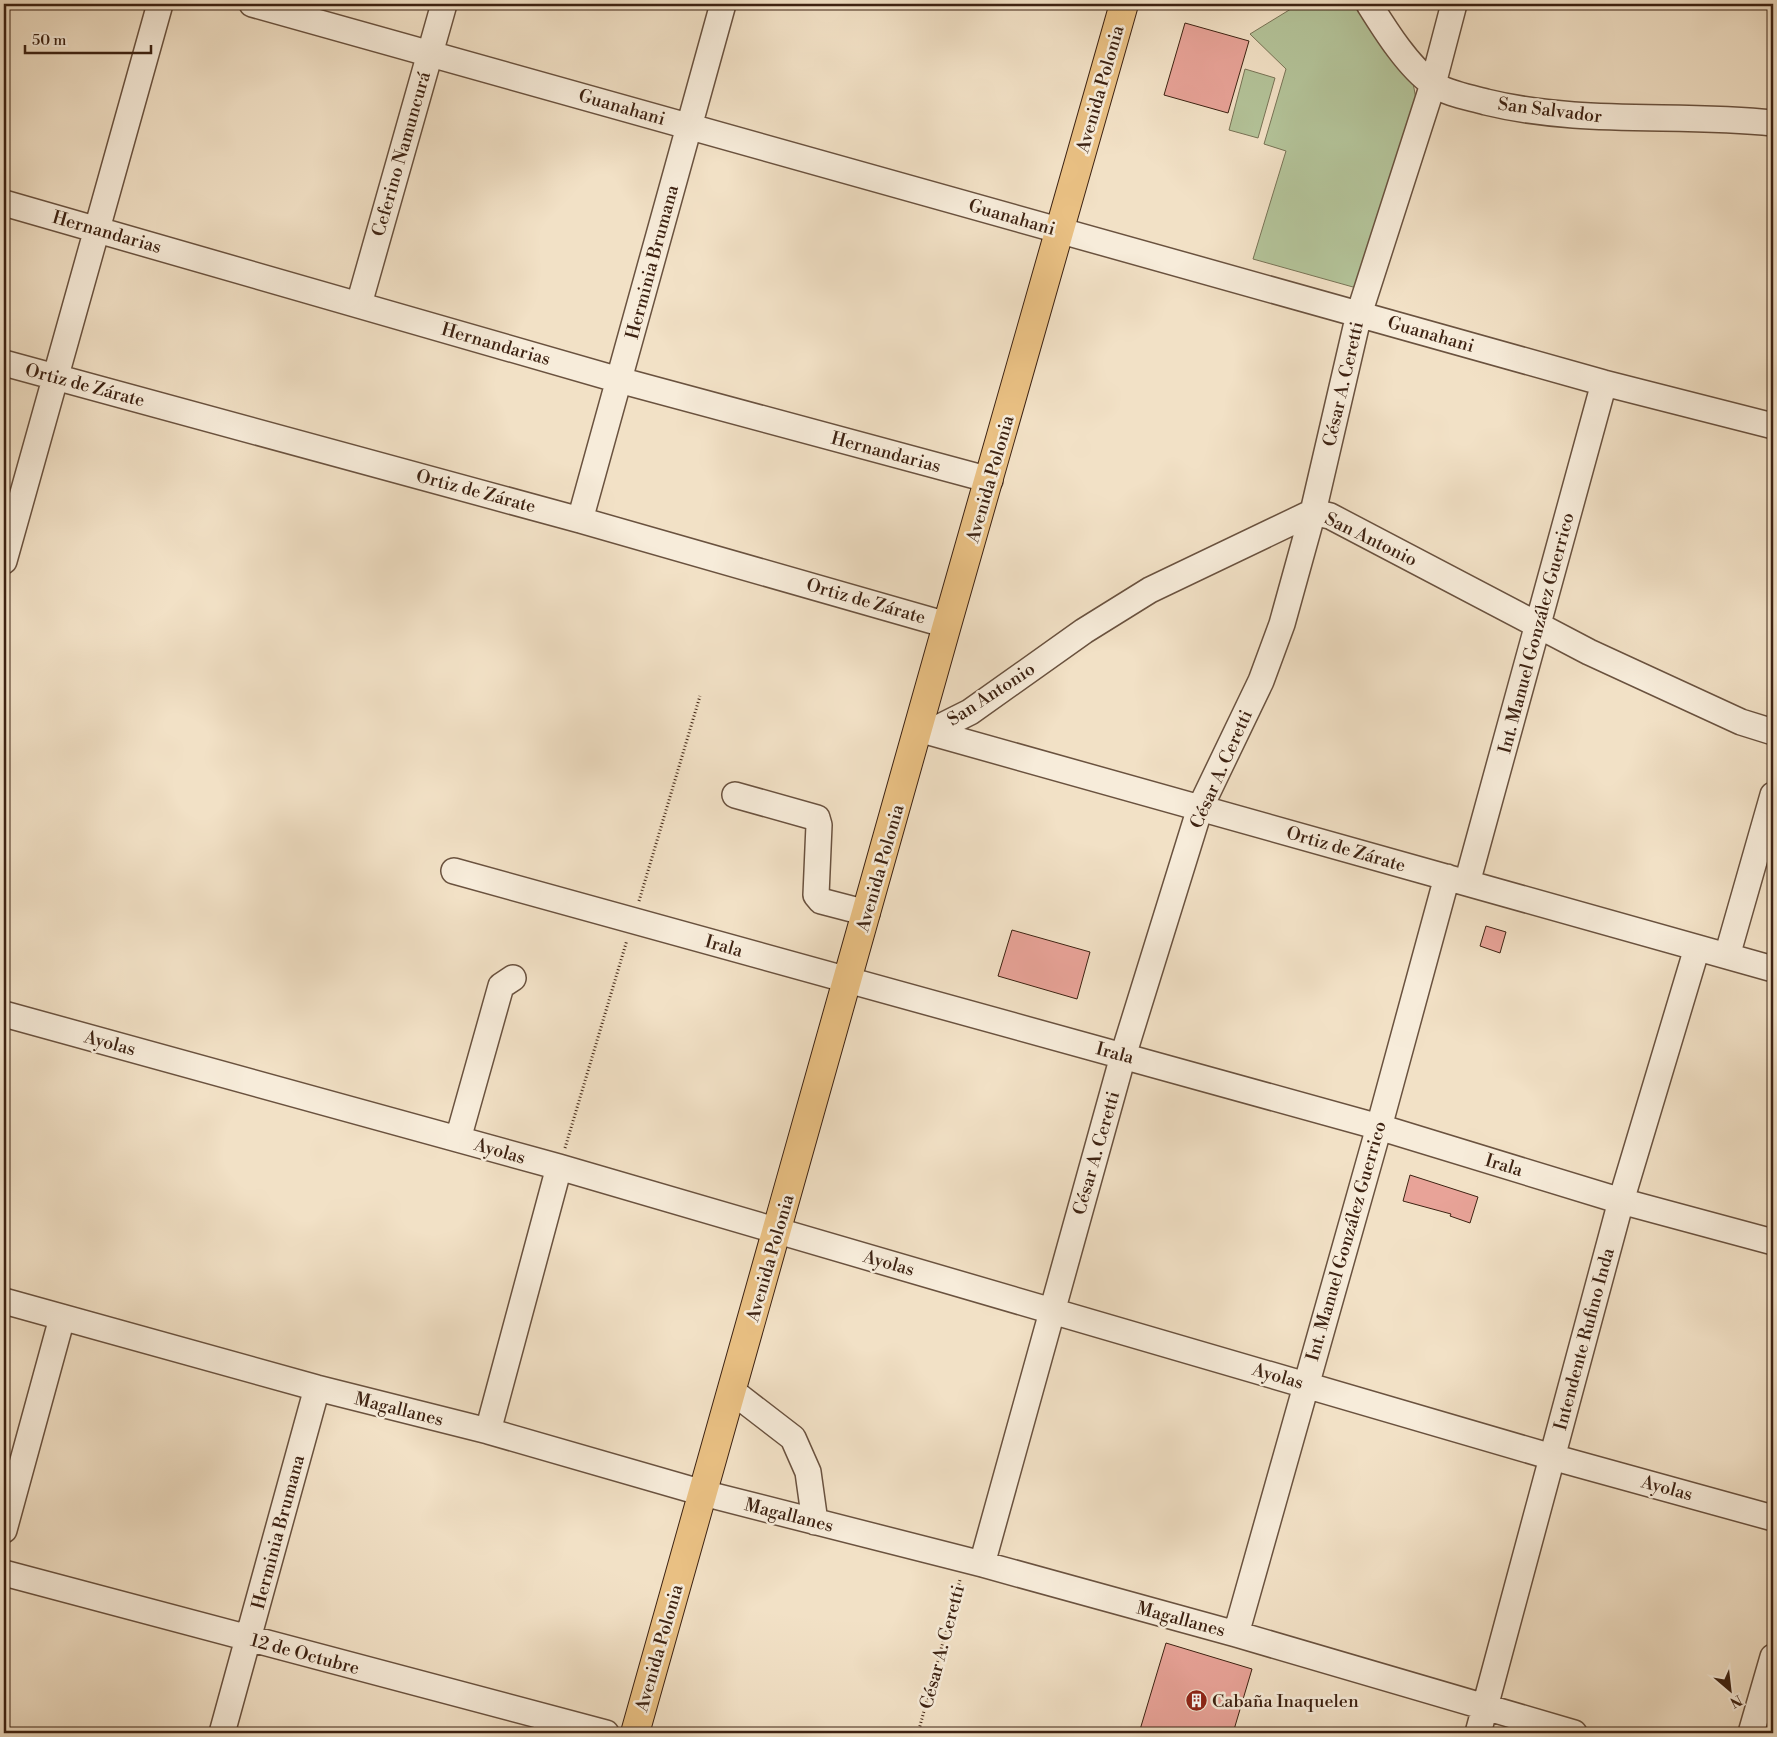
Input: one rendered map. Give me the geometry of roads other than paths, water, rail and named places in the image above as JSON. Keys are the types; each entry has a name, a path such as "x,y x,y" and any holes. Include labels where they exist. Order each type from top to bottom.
{"main road":[{"name":"Avenida Polonia","path":"635,1733 867,914 925,731 947,625 990,480 1124,4"}],"street":[{"path":"4,561 160,4"},
{"name":"Guanahani","path":"252,4 1604,383 1773,426"},
{"name":"Ceferino Namuncurá","path":"359,304 444,4"},
{"name":"Herminia Brumana","path":"580,520 723,4"},
{"name":"San Salvador","path":"1369,4 1414,65 1433,84 1457,95 1519,110 1592,116 1773,123"},
{"name":"César A. Ceretti","path":"974,1562 1052,1311 1123,1056 1200,808 1261,681 1282,624 1313,512 1359,314 1433,84 1454,4"},
{"name":"Hernandarias","path":"4,203 619,380 990,480"},
{"name":"Ortiz de Zárate","path":"4,363 580,520 947,625"},
{"name":"Int. Manuel González Guerrico","path":"1236,1634 1379,1127 1538,626 1604,383"},
{"name":"San Antonio","path":"925,731 970,712 1084,631 1150,590 1313,512 1330,516 1538,626 1741,722 1773,732"},
{"name":"Ortiz de Zárate","path":"925,731 1773,969"},
{"path":"735,795 816,818 819,825 816,895 821,901 867,914"},
{"path":"1727,956 1773,795"},
{"name":"Irala","path":"454,871 1379,1127 1621,1201 1773,1242"},
{"name":"Intendente Rufino Inda","path":"1478,1733 1621,1201 1697,948"},
{"path":"458,1139 501,986 514,978"},
{"name":"Ayolas","path":"4,1014 559,1167 1552,1457 1773,1518"},
{"path":"488,1431 559,1167"},
{"name":"Magallanes","path":"4,1301 317,1388 488,1431 703,1493 974,1562 1236,1634 1574,1733"},
{"path":"4,1530 62,1318"},
{"name":"Herminia Brumana","path":"222,1733 317,1388"},
{"path":"732,1391 793,1438 808,1472 816,1522"},
{"name":"12 de Octubre","path":"4,1573 606,1733"},
{"path":"1751,1733 1773,1657"}],"place":[{"name":"Cabaña Inaquelen","path":"1196,1701"}]}
